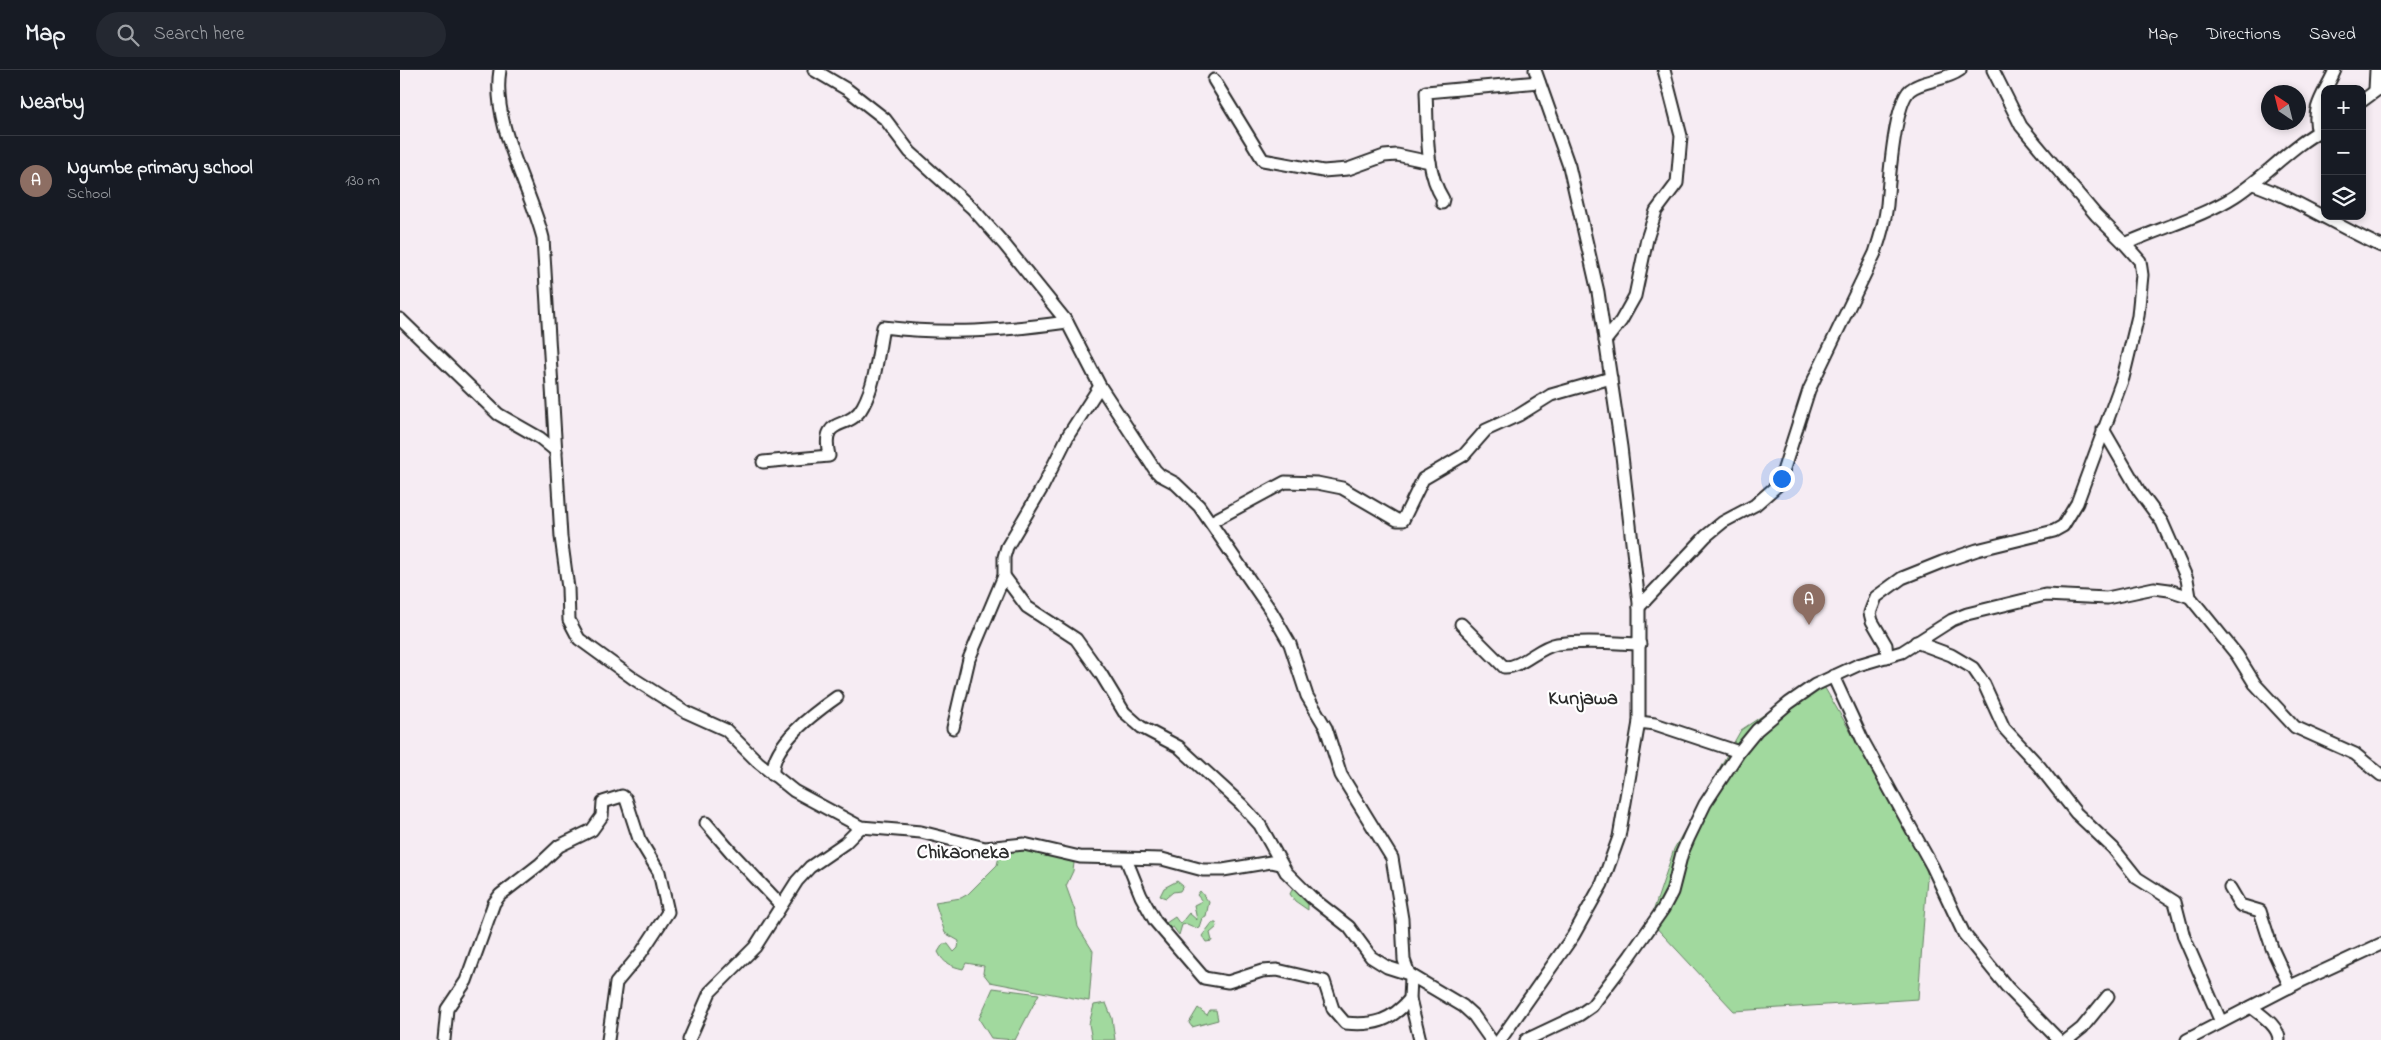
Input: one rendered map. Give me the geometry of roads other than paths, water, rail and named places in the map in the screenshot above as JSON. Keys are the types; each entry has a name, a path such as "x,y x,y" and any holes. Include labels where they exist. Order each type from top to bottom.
{"street":[{"path":"500,70 498,82 504,124 536,209 544,238 561,537 568,588 569,620 579,639 686,712 726,730 773,775 811,801 861,827 921,832 985,848 1024,844 1080,857 1162,859 1203,870 1223,870 1271,862 1280,864"},
{"path":"814,70 848,90 885,119 910,152 979,216 1067,322 1100,386 1155,470 1175,483 1199,506 1237,565 1271,611 1290,644 1307,696 1326,728 1341,775 1392,858 1402,919 1404,960 1410,976 1410,999 1420,1040"},
{"path":"1500,1040 1573,936 1602,884 1620,836 1640,722 1639,607 1606,341 1598,292 1569,166 1535,70"},
{"path":"1606,341 1621,321 1635,296 1647,239 1656,210 1677,183 1681,136 1664,70"},
{"path":"1639,607 1712,531 1734,514 1755,505 1779,484 1809,390 1875,254 1882,233 1887,205 1888,176 1903,99 1914,87 1939,80 1960,70"},
{"path":"1887,657 1886,645 1870,613 1876,597 1902,578 1942,562 1977,550 2054,531 2063,526 2077,503 2123,378 2138,316 2142,275 2140,262 2126,244 2096,215 2020,126 1993,70"},
{"path":"2328,85 2335,70"},
{"path":"2366,98 2378,89 2376,70"},
{"path":"1214,80 1263,160 1323,171 1348,169 1384,156 1397,155 1430,162"},
{"path":"1442,203 1443,199 1433,182 1430,162 1426,92 1539,82"},
{"path":"2126,244 2215,207 2253,184 2321,130 2315,123 2317,106 2321,98"},
{"path":"2253,184 2286,197 2381,246"},
{"path":"400,319 498,414 540,438 556,451"},
{"path":"763,462 829,456 826,442 828,433 835,425 856,416 864,404 878,360 883,327 955,333 1006,330 1067,322"},
{"path":"1211,522 1285,482 1318,483 1342,488 1397,520 1403,520 1423,479 1464,455 1486,430 1519,416 1551,395 1611,378"},
{"path":"953,728 969,659 1004,576 1004,557 1007,547 1042,488 1069,434 1100,386"},
{"path":"2103,429 2139,490 2162,522 2187,579 2190,597 2237,655 2261,692 2295,727 2308,735 2355,754 2381,775"},
{"path":"1004,576 1027,607 1076,639 1102,674 1124,712 1141,727 1179,748 1241,804 1260,825 1280,864 1311,897 1348,927 1371,957 1410,976 1463,1006 1474,1016 1491,1040"},
{"path":"1526,1040 1579,1015 1592,1006 1663,909 1672,892 1688,837 1705,804 1738,752 1757,730 1816,685 1858,664 1887,657 1952,620 1967,614 2029,598 2045,595 2107,598 2154,588 2169,590 2190,597"},
{"path":"1461,624 1504,667 1510,667 1538,650 1556,644 1596,642 1640,644"},
{"path":"1916,642 1951,655 1973,668 1984,684 2004,728 2040,766 2076,813 2113,848 2137,878 2175,902 2184,937 2221,1022"},
{"path":"1834,676 1863,741 1932,866 1964,934 2006,987 2059,1040"},
{"path":"773,775 773,761 781,748 811,717 837,697"},
{"path":"1640,722 1655,724 1695,736 1738,752"},
{"path":"444,1040 447,1009 466,981 496,898 540,864 559,846 592,830 602,816 603,802 622,796 626,799 639,839 659,872 668,912 667,917 652,934 641,953 616,983 608,1040"},
{"path":"706,823 730,852 781,905"},
{"path":"689,1040 710,992 755,947 781,905 805,872 845,843 861,827"},
{"path":"1126,859 1141,896 1155,921 1204,978 1228,982 1262,971 1277,970 1322,980 1327,984 1333,1009 1345,1023 1385,1020 1396,1014 1410,999"},
{"path":"2230,888 2240,906 2260,911 2272,948 2290,987"},
{"path":"2188,1040 2290,987 2381,944"},
{"path":"2067,1040 2082,1028 2108,996"},
{"path":"2251,1007 2267,1020 2277,1032 2279,1040"}],"place":[{"name":"Ngumbe primary school","path":"1809,625"}],"district":[{"name":"Kunjawa","path":"1583,697"},
{"name":"Chikaoneka","path":"963,851"}]}
